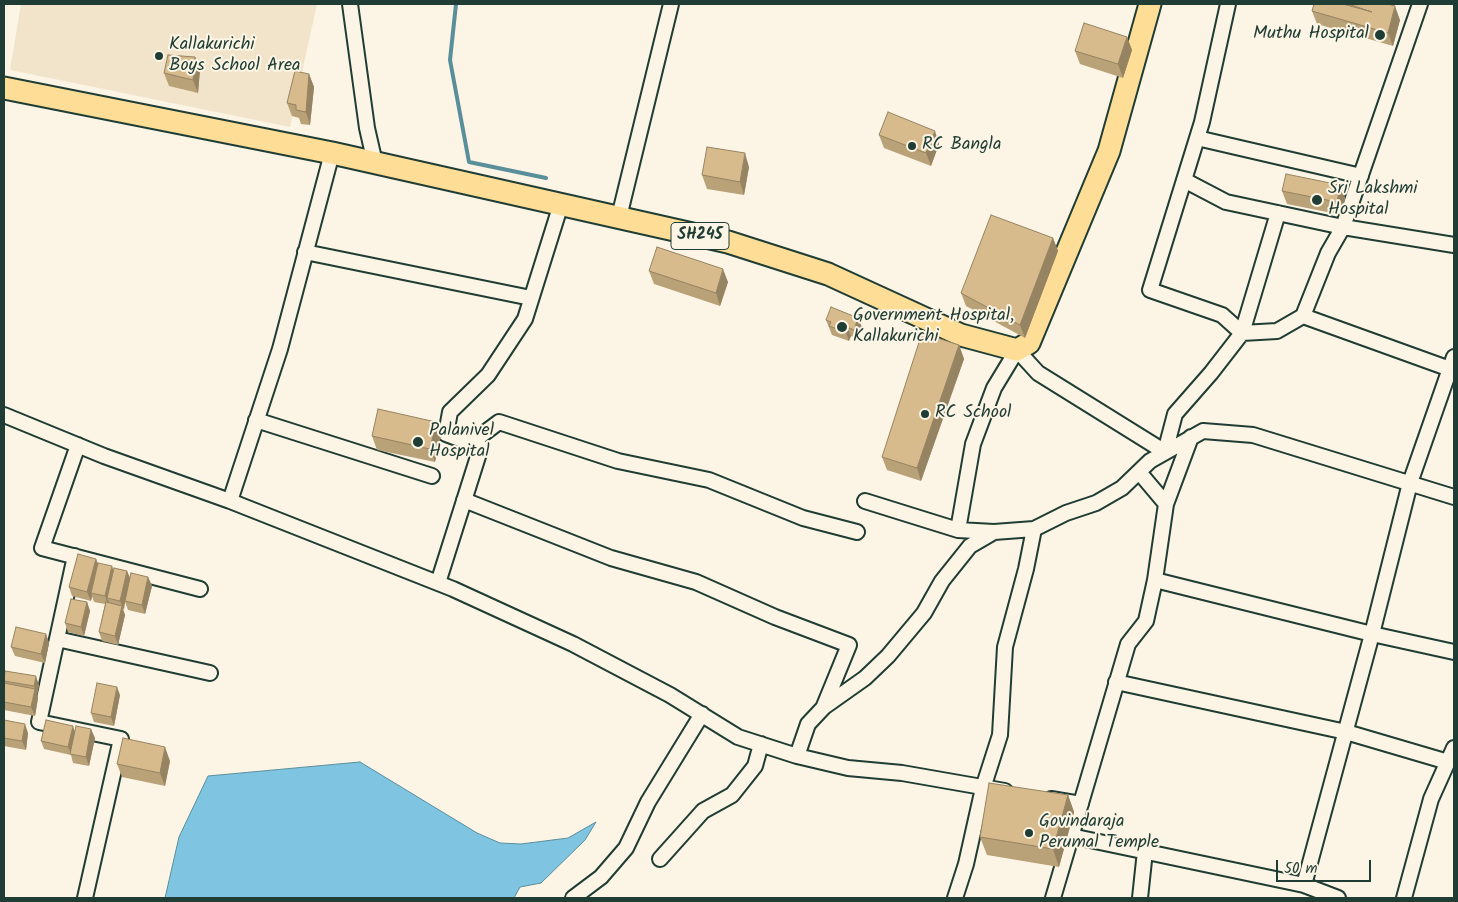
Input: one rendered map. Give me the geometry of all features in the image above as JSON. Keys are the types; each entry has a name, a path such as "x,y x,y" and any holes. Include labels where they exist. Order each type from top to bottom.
{"main road":[{"path":"1017,350 1030,343 1109,151 1150,4"},
{"name":"SH245","path":"4,88 332,153 728,242 828,274 961,335 1017,350"}],"street":[{"path":"350,4 367,128 375,163"},
{"path":"619,217 671,4"},
{"path":"1228,4 1197,138 1150,290 1222,315 1242,333 1277,331 1303,316 1328,253 1344,227 1420,4"},
{"path":"1197,138 1361,176"},
{"path":"230,502 280,349 332,153"},
{"path":"1184,180 1226,202 1344,227 1454,245"},
{"path":"438,583 481,447 446,434 450,412 488,374 524,319 561,204"},
{"path":"1165,452 1175,414 1211,373 1242,333 1278,213"},
{"path":"305,252 531,298"},
{"path":"1303,316 1452,363 1410,483 1372,634 1304,885"},
{"path":"958,530 972,444 994,388 1017,350 1038,373 1165,452"},
{"path":"4,415 438,583 573,644 702,714 738,737 797,756 848,768 902,773 1022,794"},
{"path":"256,420 432,476"},
{"path":"471,443 499,422 618,461 709,480 804,518 857,532"},
{"path":"865,501 958,530 994,532 1034,529 1066,513 1096,502 1122,488 1165,452 1203,432 1253,435 1454,497"},
{"path":"1053,898 1128,644 1146,621 1155,580 1166,504 1191,437"},
{"path":"78,445 42,548 200,589"},
{"path":"1139,472 1166,504"},
{"path":"464,500 611,558 696,582 775,617 849,645 824,707"},
{"path":"955,898 966,864 984,788 1000,734 1005,647 1026,569 1034,529"},
{"path":"797,756 808,724 824,707 865,678 888,656 924,613 942,581 970,546 994,532"},
{"path":"75,556 40,722 121,739 85,898"},
{"path":"1155,580 1372,634 1454,652"},
{"path":"57,638 210,673"},
{"path":"1116,682 1346,732 1448,762"},
{"path":"573,898 600,877 626,848 648,802 702,714"},
{"path":"660,859 703,811 732,795 755,766 762,744"},
{"path":"1404,898 1432,799 1454,748"},
{"path":"1042,797 1081,804"},
{"path":"1071,836 1304,885 1338,898"},
{"path":"1140,898 1146,851"}],"shaded area":[{"name":"Kallakurichi Boys School Area","path":"21,4 317,4 290,127 10,70"}],"water":[{"path":"360,762 477,833 500,843 521,844 568,838 596,822 585,840 541,883 520,887 514,898 165,898 179,837 208,776"}],"building":[{"path":"1314,4 1343,4 1372,12 1348,4 1388,4 1395,6 1388,33 1312,11"},
{"path":"1084,23 1127,37 1118,64 1075,51"},
{"path":"168,55 195,57 193,80 164,73"},
{"path":"295,71 309,74 306,112 296,110 296,105 287,103"},
{"path":"888,112 935,131 926,153 879,135"},
{"path":"707,147 745,153 740,182 702,175"},
{"path":"1286,174 1340,185 1337,202 1282,191"},
{"path":"991,215 1053,238 1020,325 961,293"},
{"path":"657,247 723,269 716,293 649,271"},
{"path":"831,307 858,318 854,330 847,327 846,332 829,326 831,322 826,320"},
{"name":"RC School","path":"922,333 959,345 917,468 882,457"},
{"path":"378,409 436,422 430,449 372,436"},
{"path":"78,554 96,559 87,592 69,587"},
{"path":"98,563 112,566 105,596 91,593"},
{"path":"114,568 127,571 120,601 107,598"},
{"path":"131,573 148,577 142,605 125,601"},
{"path":"71,599 87,602 81,627 65,623"},
{"path":"106,602 122,606 115,636 99,632"},
{"path":"16,627 46,634 41,654 11,647"},
{"path":"5,671 36,676 34,686 4,681"},
{"path":"4,683 35,689 31,707 4,702"},
{"path":"97,683 117,687 111,717 91,713"},
{"path":"4,720 25,724 22,741 4,738"},
{"path":"46,720 73,726 68,747 41,741"},
{"path":"76,726 91,729 86,757 70,754"},
{"path":"123,738 165,747 160,773 117,764"},
{"name":"Govindaraja Perumal Temple","path":"989,783 1068,795 1053,849 980,837"}],"waterway":[{"path":"456,4 450,60 469,162 546,178"}],"place":[{"name":"Muthu Hospital","path":"1380,35"},
{"name":"Kallakurichi Boys School Area","path":"159,56"},
{"name":"RC Bangla","path":"912,146"},
{"name":"Sri Lakshmi Hospital","path":"1317,200"},
{"name":"Government Hospital, Kallakurichi","path":"842,327"},
{"name":"RC School","path":"925,414"},
{"name":"Palanivel Hospital","path":"418,442"},
{"name":"Govindaraja Perumal Temple","path":"1029,833"}]}
